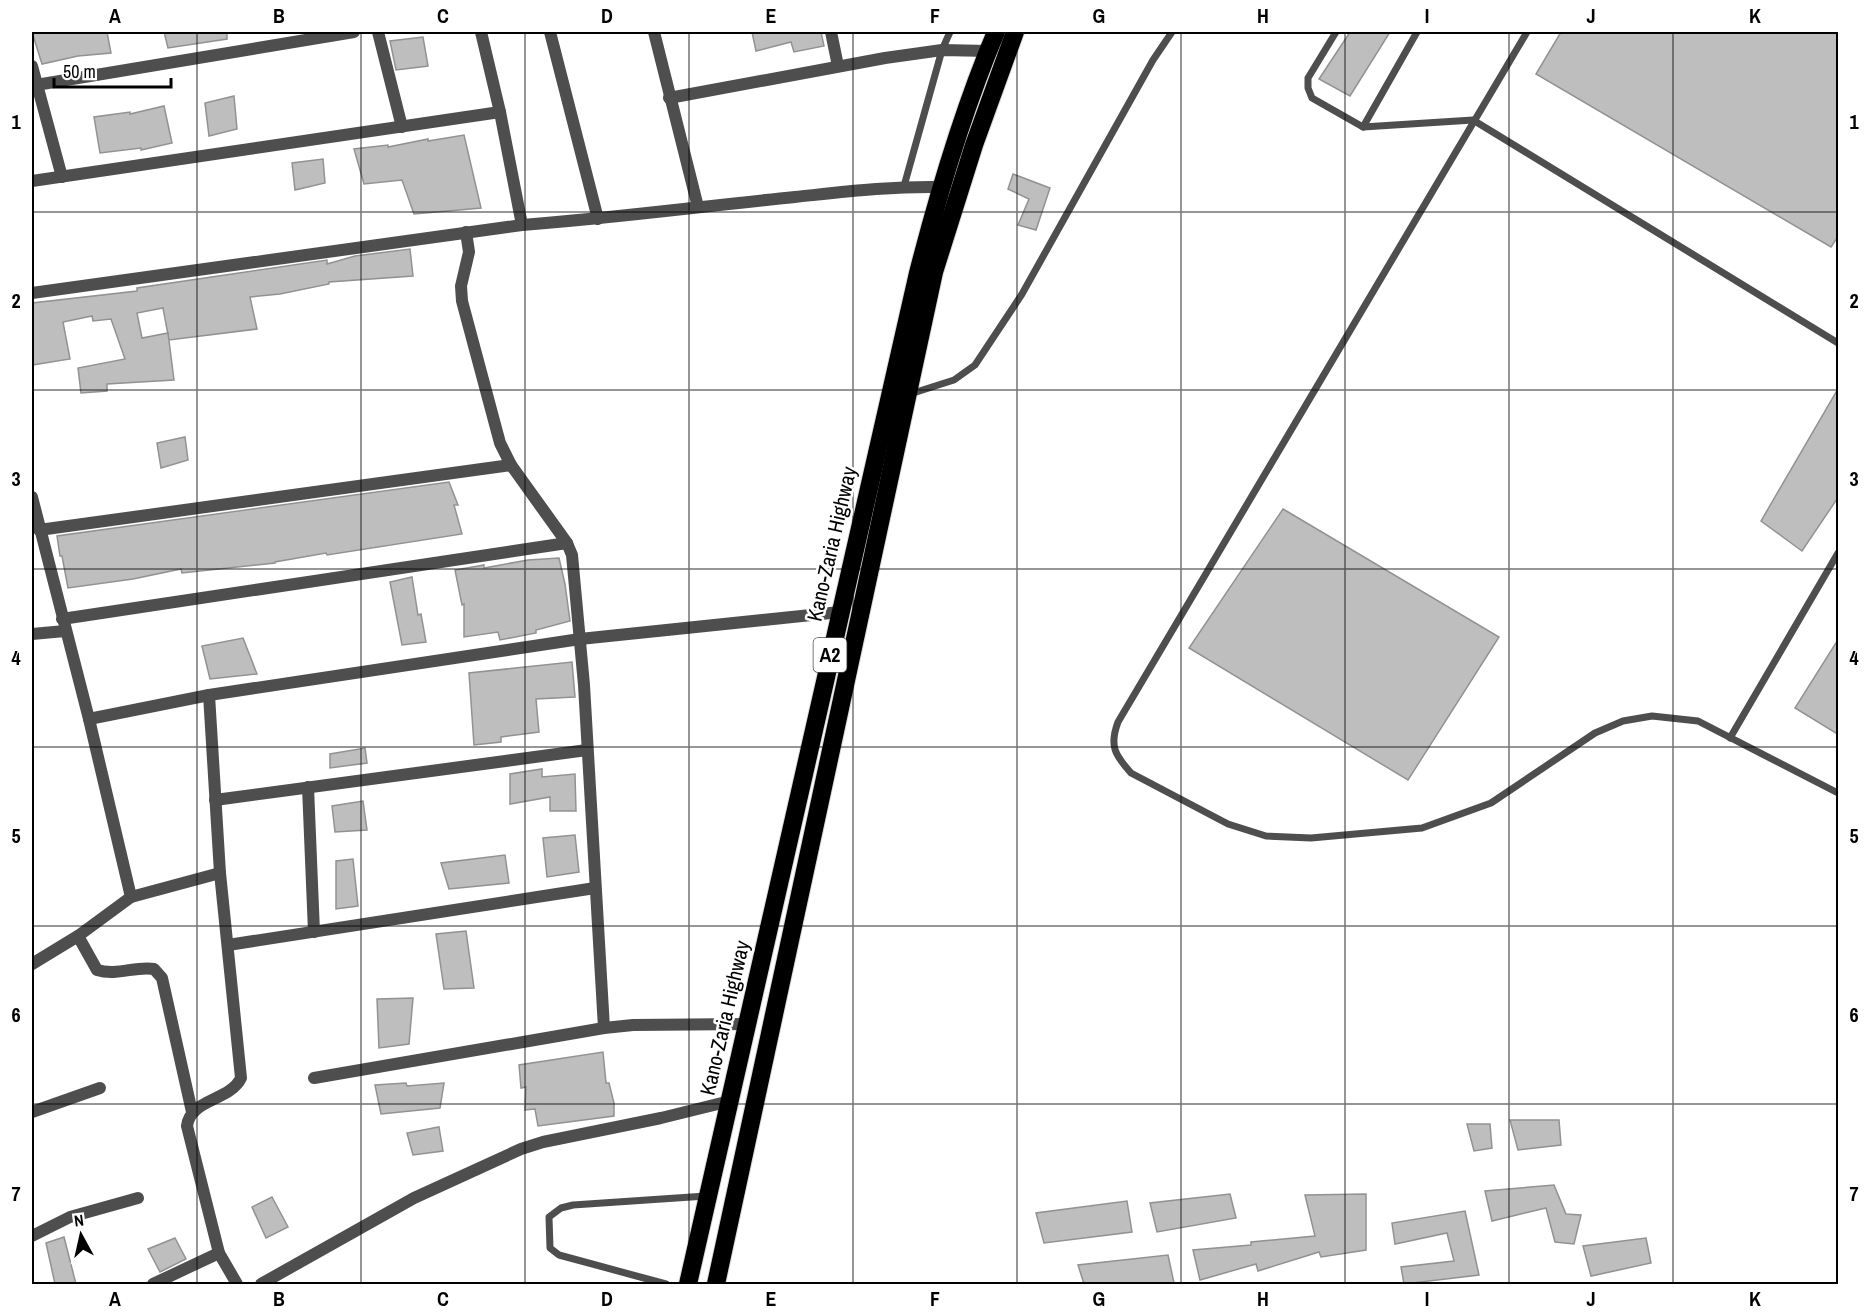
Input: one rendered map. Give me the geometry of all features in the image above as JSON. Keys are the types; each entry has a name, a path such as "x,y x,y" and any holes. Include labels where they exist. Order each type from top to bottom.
{"highway":[{"name":"Kano-Zaria Highway","path":"688,1284 918,273 940,187 996,32"},
{"name":"Kano-Zaria Highway","path":"716,1284 934,272 974,145 1015,32"}],"street":[{"path":"36,85 354,32"},
{"path":"378,32 402,127"},
{"path":"482,32 522,225"},
{"path":"550,32 598,219"},
{"path":"654,32 698,207"},
{"path":"831,32 838,66"},
{"path":"669,98 838,66 942,50 988,51"},
{"path":"32,66 62,177"},
{"path":"32,181 500,112"},
{"path":"32,293 522,225 904,186 940,187"},
{"path":"466,232 469,252 461,286 462,301 500,443 511,465 567,543 572,555 580,639 604,1028"},
{"path":"39,530 511,465"},
{"path":"32,497 131,897"},
{"path":"32,634 63,625 567,543"},
{"path":"88,719 209,695 580,639 840,612"},
{"path":"209,695 220,873 241,1078 238,1084 225,1094 192,1112 187,1126 219,1253 237,1284"},
{"path":"215,800 587,750"},
{"path":"308,787 314,932"},
{"path":"32,964 78,936 131,897 220,873"},
{"path":"228,945 595,888"},
{"path":"78,936 98,970 116,973 142,968 154,969 162,978 192,1112"},
{"path":"314,1078 604,1028 633,1025 747,1024"},
{"path":"32,1112 100,1088"},
{"path":"261,1284 414,1197 521,1149 543,1142 661,1118 730,1101"},
{"path":"32,1236 70,1217 138,1198"},
{"path":"153,1284 171,1281 219,1253"}],"lane":[{"path":"904,186 942,50 950,32"},
{"path":"907,395 954,380 975,365 1022,294 1153,60 1172,32"},
{"path":"1336,32 1308,78 1308,88 1312,98 1363,127 1473,120 1839,343"},
{"path":"1363,127 1417,32"},
{"path":"1527,32 1118,722 1113,748 1131,773 1228,824 1266,836 1311,838 1422,828 1491,803 1595,733 1623,721 1652,716 1698,721 1839,792"},
{"path":"1730,738 1839,554"},
{"path":"666,1284 560,1255 550,1248 549,1217 561,1208 573,1205 708,1196"}],"building":[{"path":"32,32 107,32 111,53 78,56 42,64"},
{"path":"164,32 227,32 227,39 168,48"},
{"path":"752,32 821,32 824,46 794,52 791,42 756,51"},
{"path":"1350,32 1390,32 1350,96 1319,79"},
{"path":"1561,32 1839,32 1839,235 1831,247 1536,74"},
{"path":"423,37 428,66 396,70 390,41"},
{"path":"234,96 237,129 209,136 205,103"},
{"path":"164,106 172,143 141,150 141,148 100,153 94,117 130,112 130,114"},
{"path":"464,135 481,208 414,214 402,180 364,184 354,149 388,145 388,147"},
{"path":"323,159 325,183 295,190 292,163"},
{"path":"1013,174 1050,188 1036,230 1018,225 1029,199 1008,189"},
{"path":"410,249 413,276 329,282 329,284 280,294 250,297 257,329 169,340 174,380 107,384 107,391 81,393 78,368 125,359 111,319 93,321 92,316 63,322 70,359 32,365 32,303 137,291 137,288 327,260 327,264 355,256","holes":["163,308 168,333 142,338 137,313"]},
{"path":"1839,387 1839,496 1802,551 1761,521"},
{"path":"185,437 188,460 161,468 157,443"},
{"path":"449,482 458,505 454,505 462,534 327,555 326,553 275,563 182,573 181,569 133,579 68,588 62,556 60,556 57,536"},
{"path":"1283,509 1499,637 1408,780 1189,648"},
{"path":"559,558 570,621 536,630 536,633 500,640 498,632 464,637 464,604 462,605 455,570"},
{"path":"412,577 418,615 421,614 426,642 402,645 390,582"},
{"path":"243,638 257,674 210,679 202,646"},
{"path":"1839,638 1839,735 1795,708"},
{"path":"572,662 575,697 536,699 539,732 501,737 501,742 474,745 469,673"},
{"path":"365,748 367,763 330,768 330,754"},
{"path":"542,769 542,777 575,774 576,811 550,811 550,797 510,804 510,774"},
{"path":"363,801 367,830 335,832 332,806"},
{"path":"575,835 579,872 547,877 543,838"},
{"path":"505,855 509,883 449,889 441,863"},
{"path":"353,859 358,906 336,909 336,861"},
{"path":"466,931 474,988 444,989 436,934"},
{"path":"413,998 409,1044 379,1048 377,999"},
{"path":"603,1052 606,1083 609,1083 614,1103 614,1116 538,1126 535,1109 525,1110 526,1087 521,1088 519,1065"},
{"path":"406,1083 407,1086 444,1083 440,1108 381,1114 375,1085"},
{"path":"1510,1120 1559,1120 1561,1145 1518,1150"},
{"path":"1467,1124 1490,1124 1492,1148 1474,1151"},
{"path":"439,1127 443,1151 413,1155 407,1133"},
{"path":"1554,1185 1566,1214 1581,1215 1574,1244 1555,1242 1546,1208 1492,1221 1485,1191"},
{"path":"1230,1194 1236,1218 1157,1232 1150,1203"},
{"path":"1366,1194 1366,1250 1321,1257 1319,1252 1258,1271 1256,1264 1200,1280 1193,1250 1315,1236 1305,1195"},
{"path":"272,1197 288,1227 266,1238 252,1207"},
{"path":"1127,1201 1132,1232 1044,1243 1036,1213"},
{"path":"1465,1211 1479,1275 1404,1284 1401,1267 1454,1261 1447,1233 1395,1244 1392,1223"},
{"path":"64,1237 76,1284 55,1284 46,1243"},
{"path":"175,1238 186,1259 160,1272 148,1249"},
{"path":"1646,1238 1651,1263 1591,1276 1583,1246"},
{"path":"1168,1255 1174,1283 1084,1284 1078,1265"}]}
